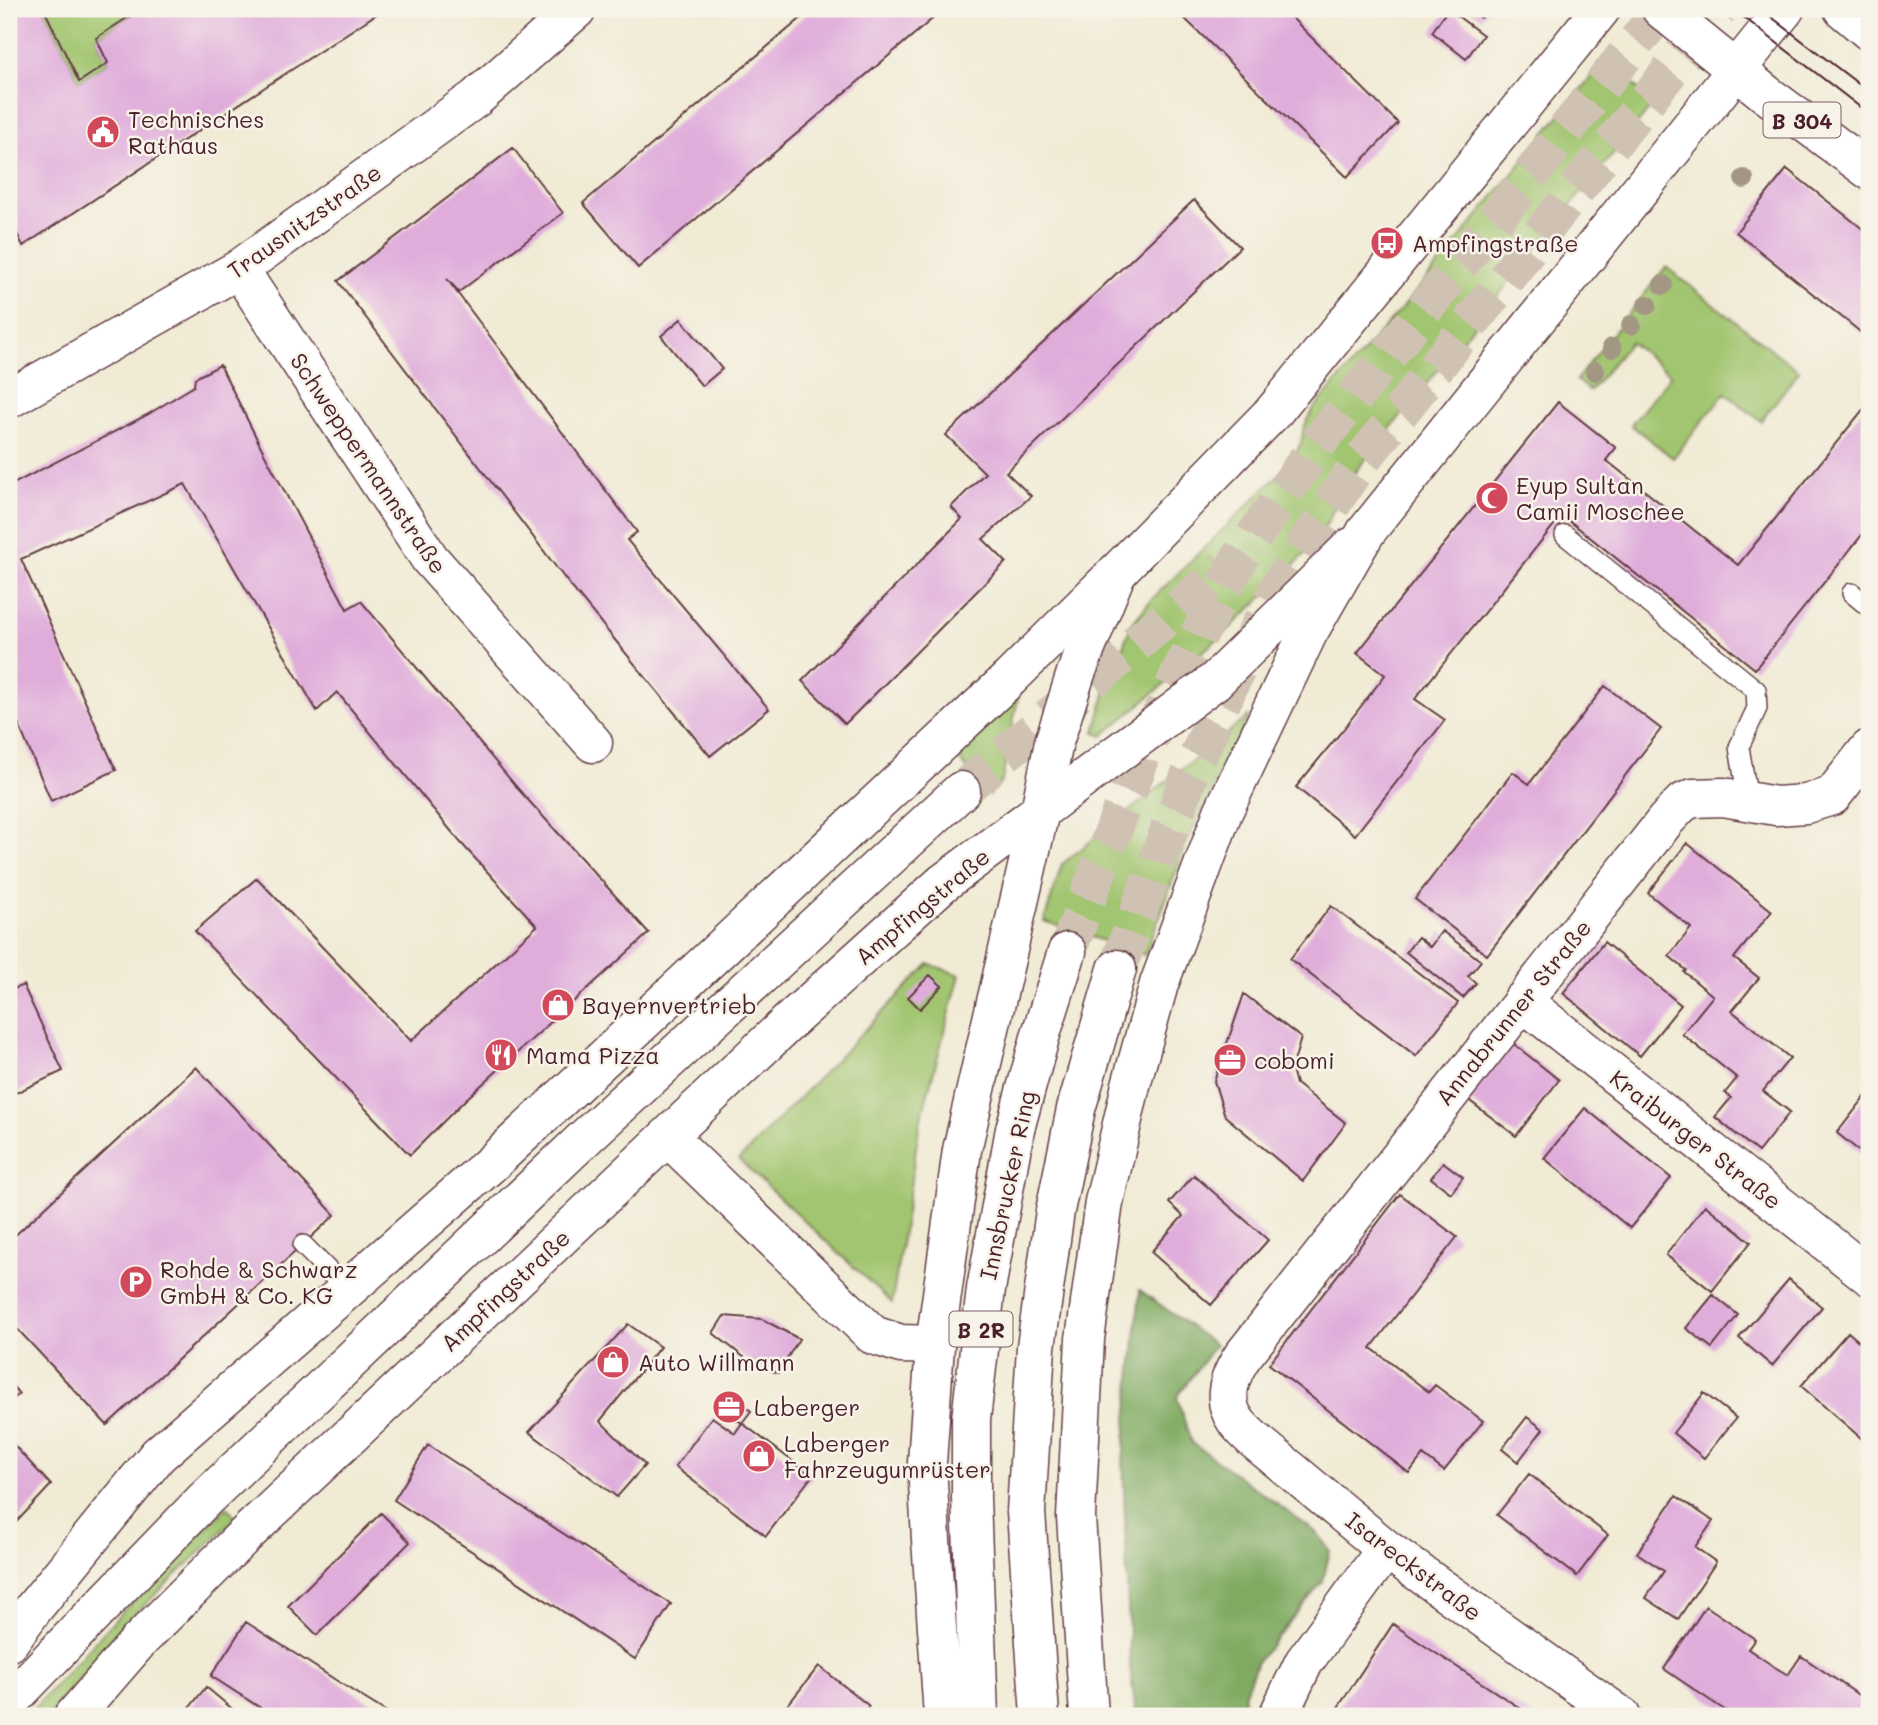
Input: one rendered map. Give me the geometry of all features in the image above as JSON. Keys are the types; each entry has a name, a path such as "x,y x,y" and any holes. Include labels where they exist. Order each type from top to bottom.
{"main road":[{"name":"Trausnitzstraße","path":"9,399 239,270 476,98 577,9"},
{"path":"9,1642 158,1455 518,1139 1010,678 1275,410 1601,9"},
{"name":"B 304","path":"1661,9 1735,70 1869,170"},
{"name":"Ampfingstraße","path":"74,1716 138,1642 242,1538 791,1020 943,883 1216,681 1366,532 1785,9"},
{"path":"1843,9 1869,31"},
{"name":"Schweppermannstraße","path":"239,270 430,559 593,743"},
{"path":"1089,1716 1076,1517 1085,1339 1104,1202 1131,1085 1159,984 1223,812 1307,633 1366,532"},
{"path":"943,1716 927,1463 934,1345 962,1150 1055,742 1076,673 1117,572"},
{"name":"Annabrunner Straße","path":"1226,1396 1231,1374 1242,1357 1522,1001 1682,803 1693,798 1723,797 1776,806 1806,804 1832,796 1869,749"},
{"path":"9,1702 205,1499 579,1144 961,791"},
{"name":"Innsbrucker Ring","path":"979,1716 971,1498 971,1419 981,1328 1015,1129 1067,952"},
{"name":"B 2R","path":"1040,1716 1026,1512 1036,1347 1055,1211 1076,1109 1117,969"},
{"name":"Kraiburger Straße","path":"1522,1001 1869,1276"},
{"path":"668,1137 873,1335 901,1343 934,1345"},
{"name":"Isareckstraße","path":"1226,1396 1235,1420 1252,1438 1387,1549 1621,1716"},
{"path":"1278,1716 1304,1661 1387,1549"}],"lane":[{"path":"1565,535 1756,690 1757,708 1739,747 1748,800"},
{"path":"1852,593 1869,607"},
{"path":"303,1245 346,1290"}],"green space":[{"path":"44,9 141,9 96,38 108,63 79,82"},
{"path":"1604,61 1655,102 1343,487 1327,524 1310,548 1256,604 1191,662 1102,736 1095,732 1108,682 1132,624 1151,600 1289,465 1301,443 1304,427 1314,408 1417,291"},
{"path":"1666,267 1799,371 1761,421 1725,393 1673,458 1631,425 1671,375 1630,342 1590,391 1576,380"},
{"path":"1019,692 1002,781 989,795 952,751"},
{"path":"1249,716 1187,842 1145,955 1044,921 1062,864"},
{"path":"929,964 960,975 920,1122 892,1303 739,1160"},
{"path":"1140,1290 1215,1345 1177,1397 1191,1442 1317,1533 1330,1551 1323,1581 1257,1662 1244,1695 1244,1716 1136,1716 1130,1666 1123,1460"},
{"path":"227,1507 235,1519 132,1617 48,1716 27,1716 123,1611"}],"building":[{"name":"Technisches Rathaus","path":"9,9 44,9 79,82 108,63 96,38 141,9 384,9 23,246 9,217 9,193 13,191 9,182"},
{"path":"812,9 944,9 638,268 583,203"},
{"path":"1175,9 1283,9 1398,123 1347,177"},
{"path":"1448,9 1483,35 1466,59 1432,32"},
{"path":"1469,9 1489,9 1481,18"},
{"path":"513,148 563,213 459,292 447,279 637,532 627,540 769,709 710,756 569,584 338,281"},
{"path":"1787,169 1869,234 1869,339 1736,232"},
{"path":"1194,200 1240,247 1006,472 1031,496 983,539 1006,562 845,724 802,681 962,519 951,507 985,473 946,435"},
{"path":"681,319 722,369 702,386 661,336"},
{"path":"220,365 347,609 361,601 519,790 649,933 465,1100 410,1155 195,931 257,878 411,1041 537,926 461,843 337,692 317,711 185,484 21,559 116,770 51,801 9,702 9,486 147,415 194,386 195,378"},
{"path":"1558,402 1616,448 1606,460 1738,565 1869,402 1869,526 1755,669 1562,515 1415,699 1445,720 1355,835 1296,787 1385,675 1357,653"},
{"path":"1605,686 1661,729 1487,955 1415,899 1513,772 1529,784"},
{"path":"1687,843 1772,911 1734,958 1759,978 1732,1011 1790,1058 1763,1091 1790,1112 1758,1152 1715,1117 1731,1098 1725,1093 1737,1078 1682,1034 1713,996 1669,956 1691,928 1648,893"},
{"path":"1331,906 1458,1003 1416,1056 1290,959"},
{"path":"1442,931 1481,961 1468,976 1476,983 1463,998 1406,952 1418,937 1430,947"},
{"path":"1604,942 1681,1005 1640,1056 1563,993"},
{"path":"930,975 942,986 920,1009 908,997"},
{"path":"23,985 63,1071 9,1096 9,991"},
{"path":"1244,994 1301,1038 1292,1069 1296,1084 1346,1123 1303,1181 1225,1116 1214,1081"},
{"path":"1510,1041 1559,1080 1516,1136 1466,1098"},
{"name":"Rohde & Schwarz GmbH & Co. KG","path":"196,1067 335,1215 107,1425 9,1320 9,1241"},
{"path":"1869,1092 1869,1159 1837,1133"},
{"path":"1585,1108 1671,1178 1630,1228 1544,1158"},
{"path":"1443,1162 1463,1177 1451,1193 1431,1178"},
{"path":"1194,1175 1268,1240 1211,1305 1151,1252 1183,1216 1169,1203"},
{"path":"1400,1194 1457,1237 1371,1348 1429,1392 1435,1385 1483,1421 1444,1471 1423,1455 1409,1473 1269,1364"},
{"path":"1705,1205 1751,1242 1712,1291 1666,1255"},
{"path":"1789,1279 1822,1307 1772,1366 1739,1338"},
{"path":"1713,1295 1738,1315 1712,1348 1686,1328"},
{"path":"724,1316 762,1319 799,1339 778,1373 754,1365 713,1333"},
{"path":"628,1324 660,1347 600,1421 645,1465 617,1497 529,1432"},
{"path":"1848,1332 1869,1350 1869,1445 1801,1386"},
{"path":"9,1382 19,1394 9,1403"},
{"path":"1704,1393 1736,1418 1704,1458 1673,1433"},
{"path":"746,1407 751,1411 742,1423 737,1420"},
{"path":"712,1417 735,1433 742,1423 812,1476 766,1536 675,1467"},
{"path":"1527,1417 1543,1429 1518,1462 1502,1449"},
{"path":"9,1440 51,1485 9,1530"},
{"path":"428,1445 671,1604 635,1659 394,1500"},
{"path":"1529,1474 1608,1535 1577,1576 1497,1515"},
{"path":"1676,1496 1713,1521 1695,1547 1716,1562 1678,1619 1646,1598 1664,1571 1637,1553"},
{"path":"381,1513 410,1542 317,1635 288,1606"},
{"path":"1706,1606 1755,1639 1748,1649 1773,1666 1788,1675 1801,1656 1869,1702 1869,1716 1734,1716 1711,1701 1664,1669"},
{"path":"246,1622 393,1716 273,1716 211,1676"},
{"path":"1393,1624 1532,1716 1348,1716 1337,1709"},
{"path":"819,1666 869,1706 861,1716 779,1716"},
{"path":"206,1687 236,1712 232,1716 183,1716"}],"tunnel":[{"path":"1067,952 1143,753 1188,655 1240,557 1318,443 1662,9"},
{"path":"1117,969 1191,771 1234,676 1282,581 1355,469 1719,9"},
{"path":"961,791 1225,569"}],"tram line":[{"path":"1733,9 1869,114"},
{"path":"1761,9 1869,92"}],"place":[{"name":"Technisches Rathaus","path":"103,132"},
{"name":"Ampfingstraße","path":"1387,243"},
{"name":"Eyup Sultan Camii Moschee","path":"1492,498"},
{"name":"Bayernvertrieb","path":"558,1005"},
{"name":"Mama Pizza","path":"501,1055"},
{"name":"cobomi","path":"1230,1060"},
{"name":"Rohde & Schwarz GmbH & Co. KG","path":"136,1282"},
{"name":"Auto Willmann","path":"613,1362"},
{"name":"Laberger","path":"729,1407"},
{"name":"Laberger Fahrzeugumrüster","path":"759,1456"}]}
